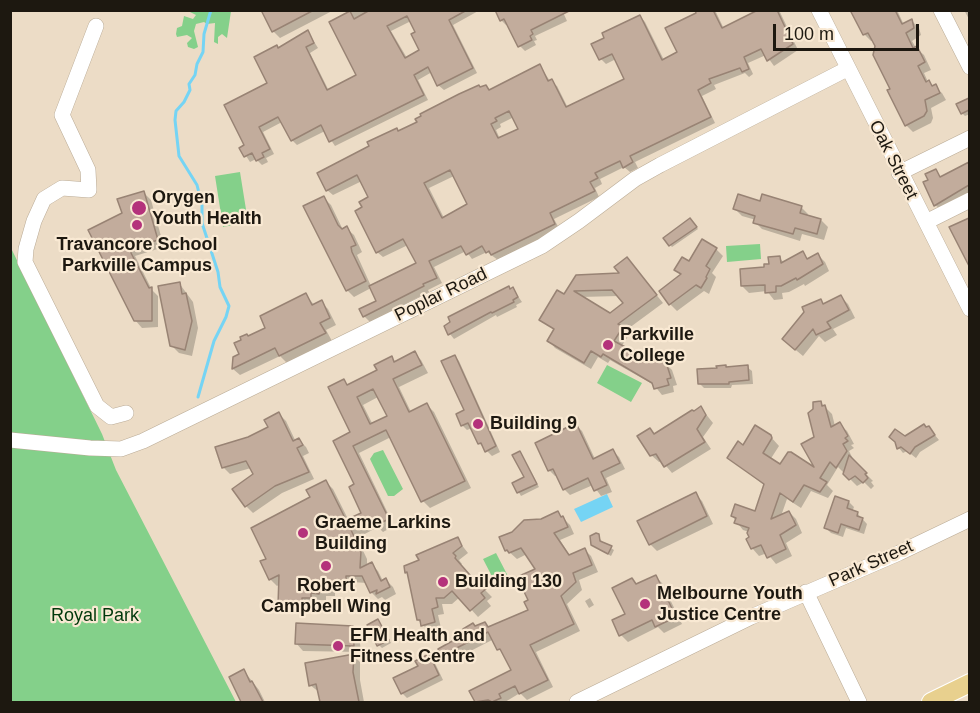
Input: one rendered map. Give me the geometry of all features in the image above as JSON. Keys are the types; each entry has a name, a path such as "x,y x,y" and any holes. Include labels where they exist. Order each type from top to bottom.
{"main road":[{"path":"931,702 969,683"}],"street":[{"name":"Oak Street","path":"819,10 969,309"},
{"path":"941,10 969,67"},
{"path":"96,26 62,115 88,170 89,190 62,188 44,199 34,221 26,249 25,262 97,406 111,417 126,413"},
{"name":"Poplar Road","path":"10,440 121,449 143,441 542,246 635,179 847,69"},
{"path":"899,173 969,138"},
{"path":"926,222 969,200"},
{"name":"Park Street","path":"577,702 750,617 890,557 969,519"},
{"path":"806,592 860,702"}],"green space":[{"path":"188,11 231,11 227,38 222,34 218,37 218,44 214,42 215,23 204,22 196,24 194,31 198,47 194,49 188,47 187,43 192,38 187,35 177,37 176,34 177,28 182,26 184,16 193,19 196,15"},
{"path":"240,172 248,222 223,227 215,176"},
{"path":"760,244 761,259 727,262 726,246"},
{"name":"Royal Park","path":"10,246 102,434 116,470 236,702 11,702"},
{"path":"607,365 642,383 631,402 597,383"},
{"path":"383,450 403,489 394,496 388,496 370,459 374,453"},
{"path":"496,553 510,580 497,586 483,559"}],"water":[{"path":"607,494 613,507 581,522 574,509"}],"building":[{"path":"261,10 314,10 272,32"},
{"path":"370,10 467,10 449,20 473,68 437,86 428,67 414,75 424,95 329,142 321,125 291,141 278,117 259,127 270,149 262,153 264,157 256,161 252,153 244,157 239,148 244,145 224,105 267,83 254,57 277,45 278,48 308,30 314,43 306,47 327,90 356,75 329,22 350,11 354,19","holes":["407,16 415,32 411,34 419,50 405,58 387,26"]},
{"path":"495,10 571,10 531,30 532,40 518,47 504,19 500,21"},
{"path":"695,10 713,10 722,28 758,10 777,10 793,44 767,61 761,49 744,57 749,69 742,72 740,68 709,79 711,83 698,90 711,117 630,156 633,162 623,168 620,161 595,173 598,178 590,182 595,191 550,213 555,224 491,255 489,251 486,253 482,246 466,255 461,246 429,261 437,278 363,317 359,309 376,301 369,286 416,263 403,239 376,253 355,211 362,207 359,202 368,197 357,175 326,191 317,173 369,146 367,142 397,128 398,131 417,122 415,119 421,116 420,114 459,94 479,85 480,87 486,85 489,90 540,64 548,81 552,79 566,107 624,79 612,54 599,60 591,44 604,38 602,33 640,15 662,60 677,52 665,28 696,13","holes":["509,111 518,129 498,138 491,124 497,121 495,118","450,170 467,204 442,218 424,183"]},
{"path":"850,10 895,10 902,24 912,19 914,28 906,33 913,48 917,46 925,62 918,66 926,82 929,80 932,86 936,84 940,93 925,100 927,111 924,116 905,126 873,55 875,46 868,33 863,35"},
{"path":"969,98 969,110 961,114 956,104"},
{"path":"969,162 969,185 934,206 923,182 928,180 925,174 936,169 940,177"},
{"path":"144,191 158,240 129,249 149,288 152,287 152,321 134,321 88,230 122,213 117,199"},
{"path":"738,194 760,201 762,194 802,206 800,213 821,219 817,234 795,228 793,234 753,223 755,216 733,209"},
{"path":"324,196 338,225 342,229 347,226 356,245 351,247 352,252 366,281 346,291 303,206"},
{"path":"690,218 697,227 669,246 663,238"},
{"path":"969,218 969,266 949,227"},
{"path":"702,239 717,248 706,266 710,269 707,278 701,288 696,285 669,305 659,291 681,274 674,270 682,257 689,261"},
{"path":"803,251 807,259 818,253 823,264 797,280 796,278 781,286 776,286 776,292 765,293 765,285 741,286 740,269 764,267 764,264 769,264 768,257 780,256 781,263"},
{"path":"627,257 657,295 618,324 623,327 614,341 644,357 647,351 666,362 671,378 667,379 669,385 654,389 652,383 603,354 601,357 591,351 584,363 547,341 554,329 539,320 557,290 564,294 576,275 619,273 614,267","holes":["612,290 623,303 610,313 574,291"]},
{"path":"180,282 182,294 186,293 192,321 185,350 170,346 158,286"},
{"path":"509,286 510,289 513,287 518,297 513,300 514,302 448,335 444,326 450,322 448,317"},
{"path":"306,293 312,305 322,300 330,318 320,323 326,333 279,356 275,348 232,369 233,357 239,354 234,343 241,340 240,337 265,328 260,316"},
{"path":"841,295 849,310 827,322 831,328 816,335 813,329 795,350 782,339 804,312 802,307 821,299 823,304"},
{"path":"415,351 422,365 393,379 409,412 427,403 465,481 421,502 386,430 353,446 389,519 374,526 371,520 351,530 361,551 360,568 372,562 381,581 386,578 390,587 376,594 377,590 370,593 362,576 346,576 346,580 337,580 337,585 328,585 328,589 320,589 319,594 311,593 311,598 302,598 302,602 278,605 279,575 269,580 260,561 266,559 251,528 310,497 306,490 326,480 346,520 361,513 349,487 354,484 333,441 350,432 328,387 344,379 347,385 377,370 374,365 392,356 394,362","holes":["373,389 387,416 370,424 357,397"]},
{"path":"455,355 496,446 485,452 481,443 478,444 468,423 461,426 456,414 464,410 441,361"},
{"path":"726,365 726,367 748,365 749,380 729,382 729,384 698,384 697,369"},
{"path":"821,401 822,406 825,405 831,427 840,422 848,436 845,438 848,441 843,444 847,451 836,468 830,462 820,478 827,482 820,492 804,485 793,502 780,493 771,519 789,511 796,525 780,535 786,549 767,558 761,545 751,549 746,539 749,537 747,533 749,528 734,523 736,518 731,516 735,504 755,511 764,484 727,458 738,441 743,445 755,425 772,438 763,453 780,464 788,452 791,452 814,467 801,444 814,437 808,413 813,409 813,402"},
{"path":"701,406 706,415 697,429 705,442 664,467 656,454 650,456 637,436 650,428 654,434"},
{"path":"279,412 293,441 299,438 303,445 297,448 309,472 275,486 245,507 232,489 253,474 246,461 222,468 215,447 248,437 268,427 264,420"},
{"path":"576,423 593,459 613,449 620,463 601,472 607,485 594,491 588,478 563,490 553,469 548,471 535,443"},
{"path":"924,424 926,427 929,426 935,435 915,447 910,454 901,447 897,449 895,442 889,437 895,429 905,436"},
{"path":"520,451 537,484 517,493 512,483 524,477 512,455"},
{"path":"849,455 867,473 865,474 868,478 863,483 855,476 849,480 843,474"},
{"path":"696,492 707,516 649,545 637,521"},
{"path":"835,496 849,501 847,508 858,512 857,516 863,518 859,530 841,524 838,533 824,528"},
{"path":"558,511 568,527 554,533 569,555 585,548 592,565 573,573 576,582 561,596 574,624 530,645 548,680 519,694 515,686 499,694 501,698 492,702 488,700 475,702 469,691 511,670 500,649 497,650 488,632 441,656 438,649 465,634 463,629 473,623 475,626 485,622 488,627 528,610 524,602 528,600 517,577 535,569 521,548 509,553 505,551 499,537 512,532 524,520 541,519"},
{"path":"599,534 600,541 612,546 608,554 591,545 590,536"},
{"name":"Building 130","path":"458,537 462,546 453,553 455,558 477,583 479,581 486,589 481,593 485,598 470,611 452,591 444,598 436,598 438,607 432,609 435,622 421,626 420,620 417,620 404,566 419,560 416,555"},
{"name":"Melbourne Youth Justice Centre","path":"656,575 676,617 655,627 652,620 619,636 612,620 625,614 612,588 632,578 636,584"},
{"path":"378,619 389,640 377,646 367,625"},
{"path":"296,623 353,626 354,646 295,644"},
{"path":"354,654 353,672 359,702 320,702 316,684 309,686 305,663"},
{"path":"429,654 439,675 401,694 393,678 418,666 415,661"},
{"path":"244,669 263,702 241,702 229,677"}],"waterway":[{"path":"198,397 214,341 229,306 220,287 218,272 202,223 202,205 197,185 179,156 175,120 176,111 190,90 189,84 195,75 203,52 204,34 211,10"}],"place":[{"name":"Orygen Youth Health","path":"139,208"},
{"name":"Travancore School Parkville Campus","path":"137,225"},
{"name":"Parkville College","path":"608,345"},
{"name":"Building 9","path":"478,424"},
{"name":"Graeme Larkins Building","path":"303,533"},
{"name":"Robert Campbell Wing","path":"326,566"},
{"name":"Building 130","path":"443,582"},
{"name":"Melbourne Youth Justice Centre","path":"645,604"},
{"name":"EFM Health and Fitness Centre","path":"338,646"}]}
